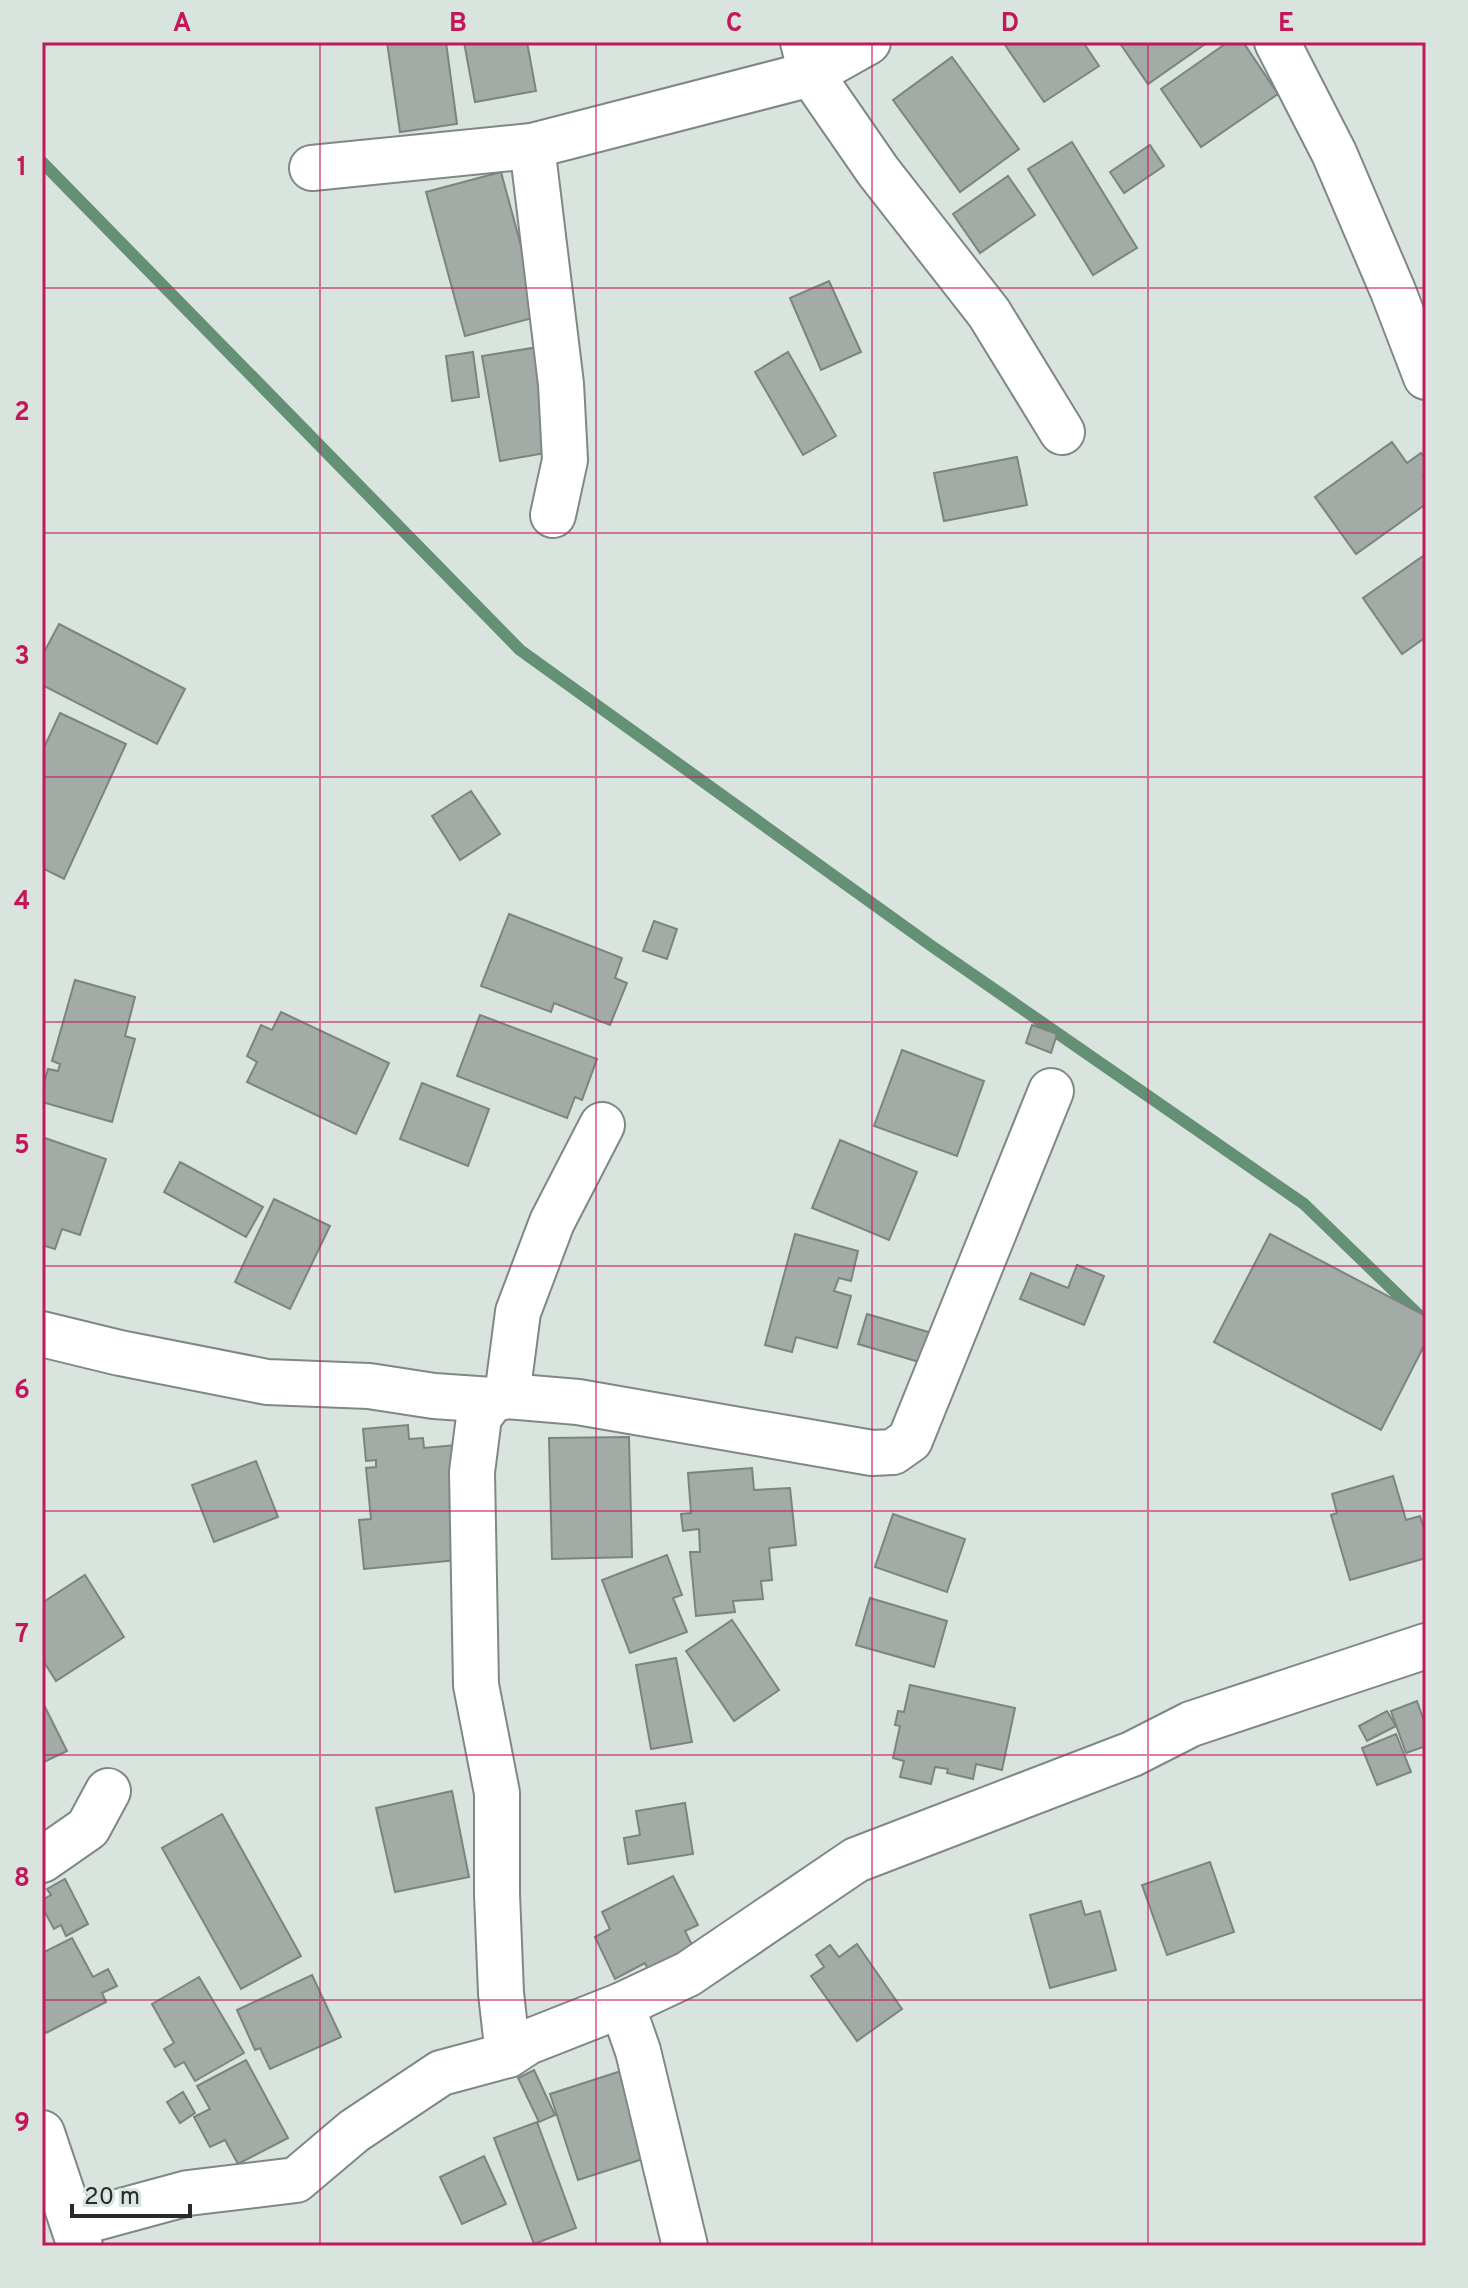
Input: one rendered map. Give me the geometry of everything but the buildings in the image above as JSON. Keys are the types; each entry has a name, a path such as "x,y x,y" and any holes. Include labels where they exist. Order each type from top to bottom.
{"street":[{"path":"312,168 532,146 807,58 868,42"},
{"path":"1277,42 1334,153 1426,377"},
{"path":"807,58 878,171 989,313 1062,432"},
{"path":"532,146 561,384 565,460 553,515"},
{"path":"42,1334 267,1382 369,1386 434,1396 578,1402 872,1453 893,1452 910,1440 1051,1091"},
{"path":"508,2055 498,1936 497,1793 476,1685 472,1472 479,1417 500,1398 518,1312 552,1222 602,1125"},
{"path":"42,2133 77,2235 188,2193 296,2180 354,2131 441,2073 508,2055 528,2042 622,2005 688,1974 856,1860 1132,1754 1191,1724 1426,1646"},
{"path":"42,1860 88,1828 108,1791"},
{"path":"622,2005 638,2051 685,2246"}],"waterway":[{"path":"42,162 520,650 933,947 1304,1204 1426,1322"}]}
